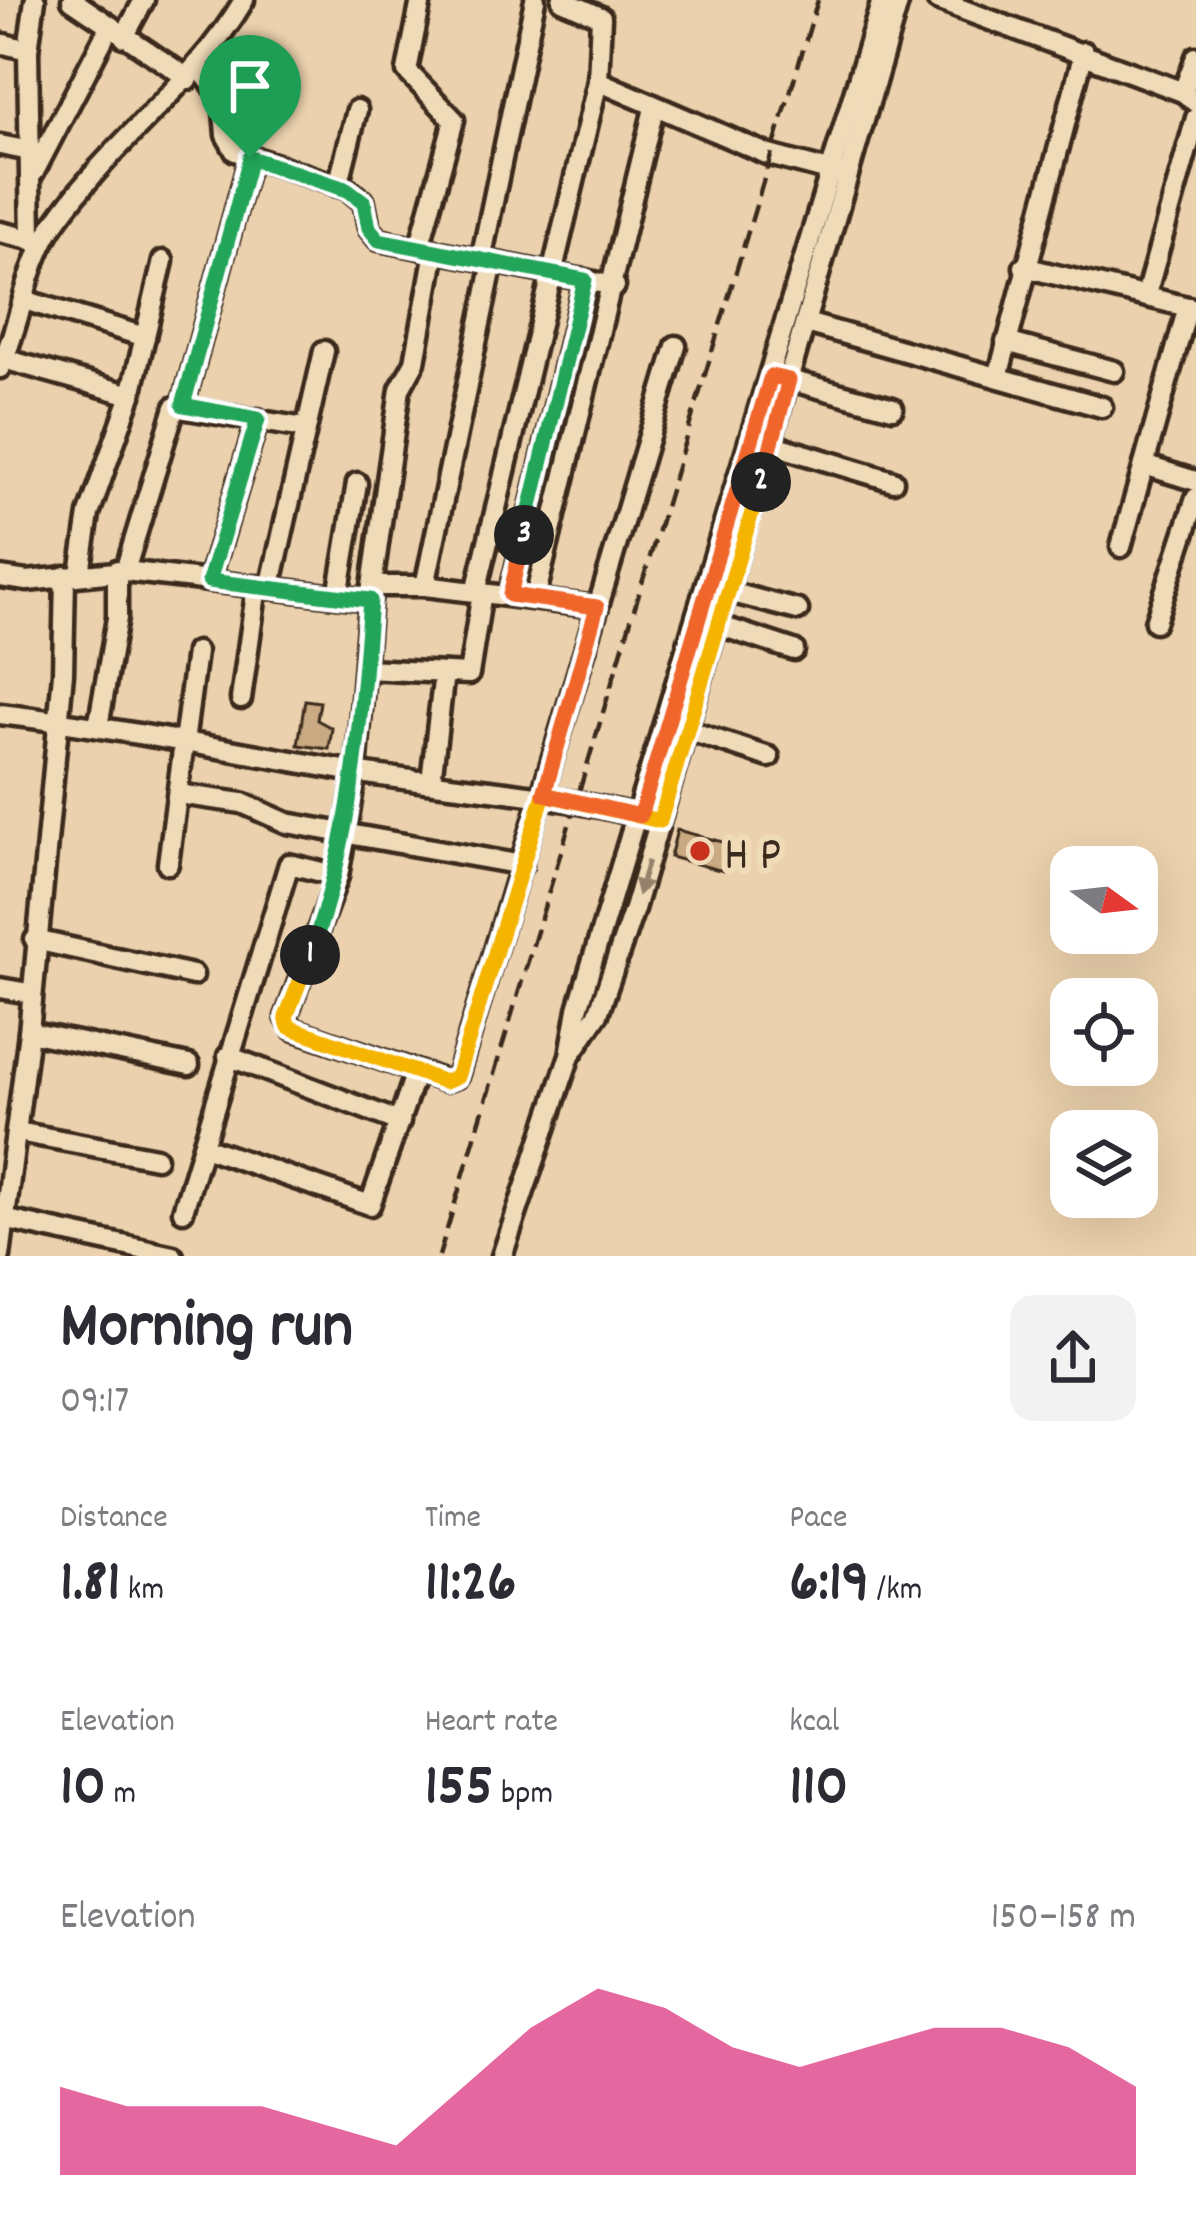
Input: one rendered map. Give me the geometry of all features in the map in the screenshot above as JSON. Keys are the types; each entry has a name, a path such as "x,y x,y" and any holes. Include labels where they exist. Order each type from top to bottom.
{"street":[{"path":"34,0 28,50 30,182 38,241 2,363 131,395"},
{"path":"30,182 62,109 144,0"},
{"path":"38,241 102,162 194,73 244,0"},
{"path":"421,0 407,71 454,121 427,249 415,362 400,389 371,593 356,772 338,876 287,1024 416,1072 449,1082 457,1077 676,346"},
{"path":"424,586 535,0"},
{"path":"365,670 464,676 471,670 479,592 598,82 601,17 562,0"},
{"path":"570,1054 598,1014 729,592 771,444 780,378 806,323 882,0"},
{"path":"502,1256 570,1054 578,1010 899,0"},
{"path":"937,0 1084,52 1190,98 1196,57"},
{"path":"76,1 116,32 194,73 223,99 229,144 250,158 338,186 364,202 373,236 615,286"},
{"path":"0,43 28,50"},
{"path":"998,377 1084,52"},
{"path":"598,82 770,155 841,175"},
{"path":"535,598 615,286 654,109"},
{"path":"338,186 357,110"},
{"path":"1146,295 1196,118"},
{"path":"0,145 30,151"},
{"path":"183,405 250,158"},
{"path":"0,232 38,241"},
{"path":"0,1256 29,1032 29,993 72,575 131,395 163,261"},
{"path":"1024,267 1192,308 1121,547"},
{"path":"510,595 585,280"},
{"path":"24,300 146,337"},
{"path":"806,323 1102,406"},
{"path":"1006,342 1114,371"},
{"path":"241,699 263,587 324,351"},
{"path":"780,378 893,408"},
{"path":"98,727 121,570 172,410 183,405 304,428"},
{"path":"209,581 258,419"},
{"path":"771,444 893,481"},
{"path":"1144,465 1196,481"},
{"path":"338,596 357,483"},
{"path":"1155,622 1187,563 1196,498"},
{"path":"0,577 27,581 121,570 338,596 424,586 597,607"},
{"path":"729,592 798,610"},
{"path":"718,625 794,650"},
{"path":"167,864 196,652"},
{"path":"431,781 445,673"},
{"path":"0,714 181,738 356,772 544,794 660,821"},
{"path":"687,730 769,757"},
{"path":"178,794 242,803 287,823 523,865"},
{"path":"183,1211 289,863 338,876"},
{"path":"35,940 193,975"},
{"path":"0,988 29,993"},
{"path":"29,1032 189,1065"},
{"path":"228,1057 400,1122"},
{"path":"204,1147 370,1205 416,1072"},
{"path":"18,1132 156,1158"},
{"path":"8,1220 173,1256"}],"building":[{"path":"305,700 320,702 317,720 332,728 329,749 298,745"},
{"name":"H P","path":"677,830 730,844 723,871 670,857"}],"railway":[{"path":"439,1256 818,0"}],"place":[{"name":"H P","path":"700,851"}],"route":[{"path":"250,158 183,405 258,419 209,581 370,600 356,772 338,876 286,1021 293,1029 449,1082 460,1070 544,794 660,821 789,380 771,376 640,816 544,794 597,607 510,595 585,280 379,240 369,228 364,202 348,190 250,158"}]}
